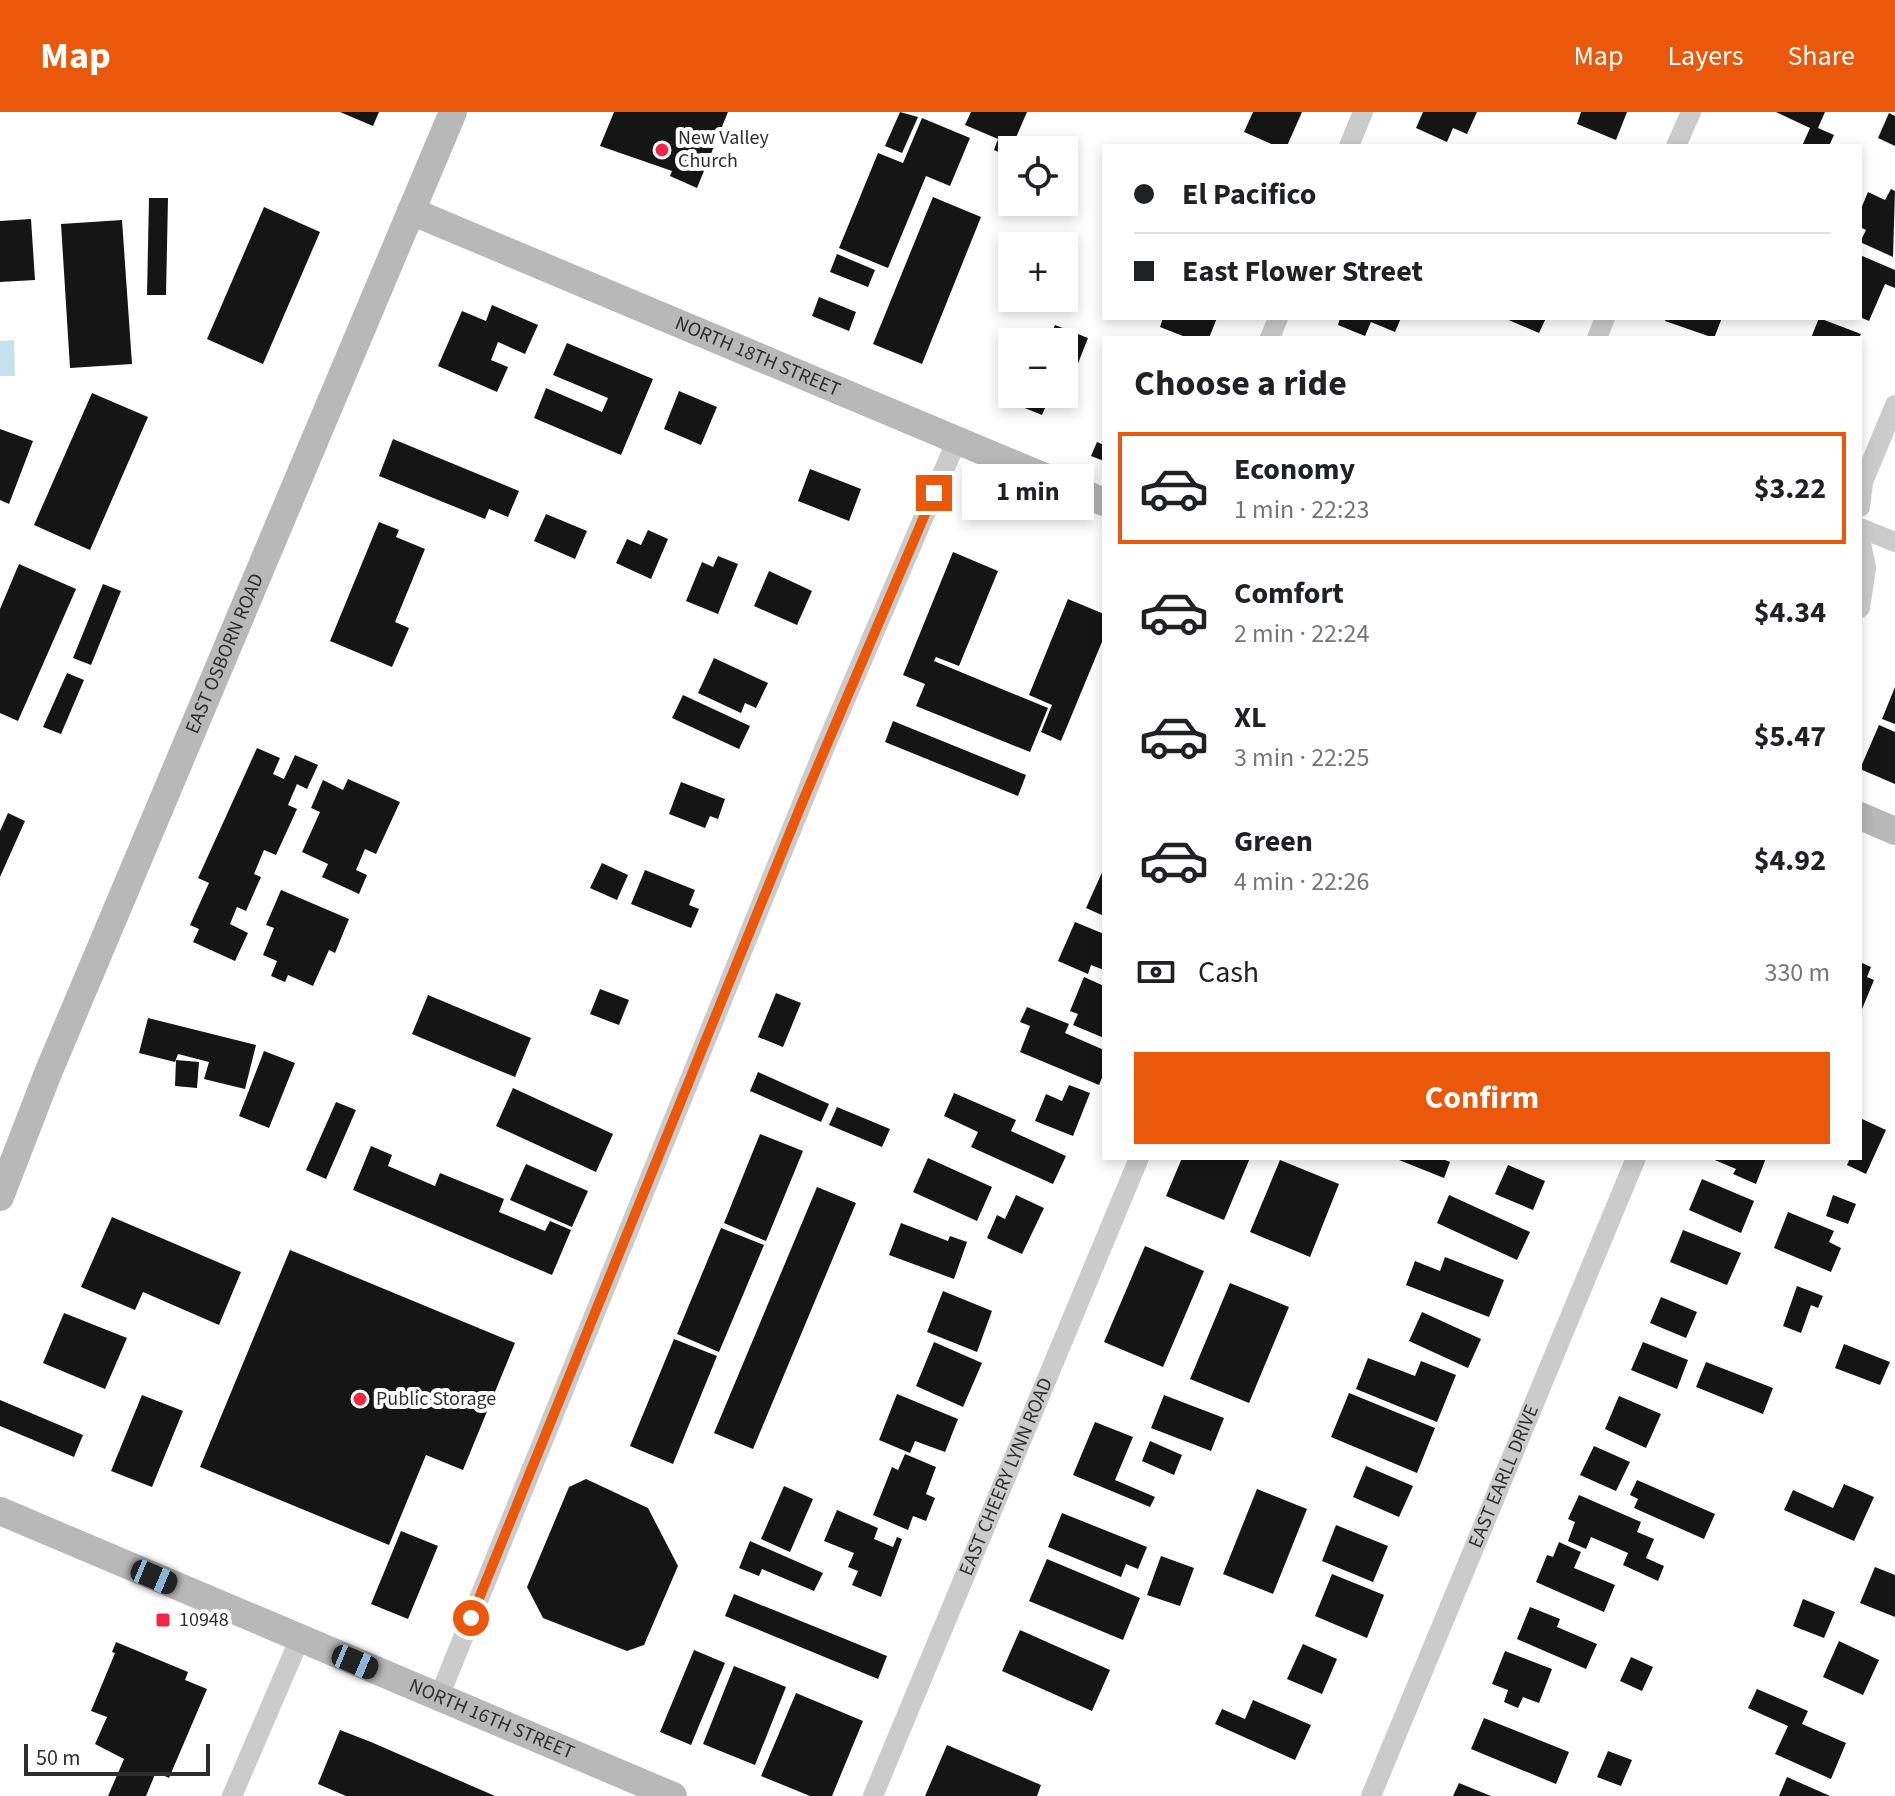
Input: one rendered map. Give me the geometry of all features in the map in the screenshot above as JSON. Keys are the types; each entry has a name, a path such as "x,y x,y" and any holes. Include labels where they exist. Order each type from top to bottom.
{"main road":[{"name":"EAST OSBORN ROAD","path":"0,1197 52,1063 453,112"},
{"name":"NORTH 18TH STREET","path":"411,211 1102,501"},
{"path":"1862,817 1895,831"},
{"name":"NORTH 16TH STREET","path":"0,1511 673,1796"}],"street":[{"path":"1350,144 1363,112"},
{"path":"1677,144 1691,112"},
{"path":"1862,490 1895,405"},
{"path":"439,1697 802,803 956,442"},
{"path":"1862,529 1895,542"},
{"path":"1862,548 1866,568 1862,595"},
{"name":"EAST CHEERY LYNN ROAD","path":"873,1796 1138,1160"},
{"name":"EAST EARLL DRIVE","path":"1371,1796 1635,1160"},
{"path":"232,1796 300,1638"}],"water":[{"path":"14,340 15,376 0,376 0,341"}],"building":[{"path":"340,112 379,112 373,126"},
{"name":"New Valley Church","path":"614,112 728,112 697,188 670,176 672,171 600,146"},
{"path":"900,112 918,117 902,153 885,146"},
{"path":"971,112 1027,112 1017,136 998,136 998,139 965,125"},
{"path":"1253,112 1302,112 1288,144 1271,144 1244,132"},
{"path":"1423,112 1477,112 1467,134 1453,128 1447,142 1416,128"},
{"path":"1581,112 1627,112 1616,140 1577,124"},
{"path":"1776,112 1825,112 1818,128 1834,135 1830,144 1803,144 1810,128"},
{"path":"1889,113 1895,116 1895,146 1878,138"},
{"path":"922,118 970,138 950,186 926,176 888,268 839,248 878,153 903,163"},
{"path":"1891,189 1895,191 1893,257 1862,243 1866,230 1862,228 1862,206 1868,192 1885,200"},
{"path":"933,197 981,217 922,364 873,344"},
{"path":"149,198 168,198 166,295 147,295"},
{"path":"264,207 320,232 263,364 207,339"},
{"path":"31,219 35,280 0,282 0,221"},
{"path":"122,220 132,364 70,368 61,224"},
{"path":"837,254 875,270 868,287 830,272"},
{"path":"1862,256 1895,270 1895,288 1885,284 1869,321 1862,318"},
{"path":"819,297 856,312 849,331 812,316"},
{"path":"492,305 538,325 525,354 498,342 491,360 508,367 497,392 438,366 462,311 486,321"},
{"path":"1162,320 1216,320 1210,336 1183,336 1160,327"},
{"path":"1339,320 1400,320 1395,332 1371,322 1365,336 1338,325"},
{"path":"1509,320 1545,320 1539,333"},
{"path":"1665,320 1721,320 1715,336"},
{"path":"1818,320 1861,334 1860,336 1812,336"},
{"path":"1078,334 1088,338 1078,363"},
{"path":"567,343 653,379 621,455 534,418 546,388 602,412 608,398 553,375"},
{"path":"679,391 717,407 701,445 664,429"},
{"path":"92,393 148,417 90,550 34,525"},
{"path":"1024,408 1045,408 1042,415"},
{"path":"0,429 33,441 9,504 0,500"},
{"path":"393,439 519,491 508,517 489,509 485,519 379,476"},
{"path":"1097,442 1102,444 1102,460 1091,456"},
{"path":"810,469 861,489 849,521 798,501"},
{"path":"546,514 587,531 575,559 534,541"},
{"path":"379,522 399,530 396,537 425,549 395,622 409,628 392,667 330,641"},
{"path":"648,530 668,539 651,579 616,563 627,539 641,545"},
{"path":"953,552 998,571 959,666 936,657 934,661 1048,708 1030,752 916,706 925,684 903,675"},
{"path":"718,556 738,564 718,614 686,601 702,562 713,567"},
{"path":"19,564 76,589 18,721 0,713 0,609"},
{"path":"769,571 812,591 797,625 754,606"},
{"path":"103,584 121,591 91,665 73,658"},
{"path":"1068,599 1102,613 1102,642 1061,741 1041,732 1052,705 1029,695"},
{"path":"714,658 768,683 756,708 745,703 741,713 698,693"},
{"path":"67,673 84,680 61,734 43,727"},
{"path":"1895,687 1895,724 1882,719"},
{"path":"683,695 750,726 739,749 672,718"},
{"path":"893,721 1026,775 1018,796 885,742"},
{"path":"1879,725 1895,732 1895,784 1862,770"},
{"path":"257,748 280,758 273,774 284,779 295,755 318,765 307,789 297,784 288,805 297,809 276,855 264,850 254,874 261,877 246,911 237,907 230,924 248,933 235,961 193,942 199,929 190,925 209,883 198,878"},
{"path":"348,779 400,802 376,854 365,849 356,870 367,875 359,894 322,877 328,864 302,852 320,812 311,808 323,780 343,790"},
{"path":"681,782 725,799 718,819 710,816 705,828 669,814"},
{"path":"8,813 25,821 0,877 0,831"},
{"path":"602,863 628,875 617,900 590,888"},
{"path":"645,870 695,890 689,905 699,909 691,928 631,904"},
{"path":"1102,872 1102,915 1086,908"},
{"path":"281,890 349,919 335,953 329,950 313,986 288,975 285,982 271,976 277,961 263,955 274,928 266,925"},
{"path":"1075,922 1102,933 1102,969 1091,965 1088,974 1058,961"},
{"path":"1862,963 1871,967 1867,977 1874,980 1862,1009"},
{"path":"1084,977 1102,985 1102,1037 1073,1025 1078,1014 1070,1011"},
{"path":"600,989 629,1000 619,1025 590,1014"},
{"path":"776,993 801,1003 783,1047 758,1037"},
{"path":"428,995 531,1038 515,1077 412,1034"},
{"path":"1027,1007 1069,1024 1065,1033 1102,1049 1099,1085 1020,1052 1030,1026 1020,1022"},
{"path":"148,1018 256,1045 245,1089 204,1079 209,1062 178,1054 175,1062 139,1053"},
{"path":"264,1051 295,1063 269,1128 239,1116"},
{"path":"176,1060 199,1062 197,1088 175,1086"},
{"path":"758,1072 829,1104 821,1122 750,1091"},
{"path":"1069,1085 1090,1093 1073,1136 1035,1121 1046,1094 1062,1101"},
{"path":"513,1088 613,1134 596,1172 496,1126"},
{"path":"954,1093 1016,1120 1011,1131 1066,1156 1053,1184 971,1147 978,1132 944,1116"},
{"path":"336,1102 356,1110 326,1179 306,1170"},
{"path":"837,1107 890,1129 882,1147 829,1125"},
{"path":"1862,1119 1886,1130 1866,1174 1847,1165 1849,1160 1862,1160"},
{"path":"760,1134 803,1151 766,1241 724,1223"},
{"path":"371,1146 392,1155 388,1166 435,1186 440,1173 504,1199 499,1212 545,1231 550,1221 571,1230 552,1275 353,1190"},
{"path":"928,1158 992,1187 977,1221 913,1192"},
{"path":"1181,1160 1249,1160 1224,1220 1166,1196"},
{"path":"1280,1160 1339,1184 1310,1257 1250,1232"},
{"path":"1399,1160 1450,1162 1444,1178"},
{"path":"1715,1160 1765,1160 1756,1184 1733,1174 1736,1169"},
{"path":"526,1164 588,1191 572,1227 510,1200"},
{"path":"1508,1165 1545,1181 1533,1210 1495,1194"},
{"path":"1702,1179 1754,1201 1741,1233 1689,1210"},
{"path":"817,1187 856,1203 753,1449 714,1433"},
{"path":"1016,1195 1044,1208 1022,1254 987,1238 997,1215 1005,1219"},
{"path":"1449,1195 1530,1232 1517,1260 1437,1223"},
{"path":"1833,1195 1856,1204 1848,1224 1826,1216"},
{"path":"1788,1212 1834,1231 1829,1242 1841,1248 1831,1272 1774,1248"},
{"path":"112,1217 241,1272 219,1325 143,1292 135,1310 81,1287"},
{"path":"901,1223 948,1241 950,1236 967,1242 954,1279 889,1255"},
{"path":"721,1228 764,1245 719,1352 677,1334"},
{"path":"1683,1230 1741,1253 1727,1285 1670,1262"},
{"path":"1145,1246 1204,1271 1163,1367 1104,1342"},
{"name":"Public Storage","path":"290,1250 515,1343 463,1470 426,1455 389,1545 200,1467"},
{"path":"1445,1257 1504,1280 1489,1317 1406,1285 1415,1261 1440,1271"},
{"path":"1230,1283 1289,1307 1249,1403 1190,1379"},
{"path":"1797,1286 1823,1296 1818,1308 1811,1305 1801,1333 1783,1326"},
{"path":"943,1291 992,1311 977,1352 927,1332"},
{"path":"1661,1297 1697,1312 1686,1338 1650,1323"},
{"path":"1422,1312 1481,1339 1468,1368 1409,1341"},
{"path":"64,1313 127,1338 105,1389 43,1363"},
{"path":"674,1339 717,1356 673,1464 630,1446"},
{"path":"934,1342 982,1363 963,1407 916,1386"},
{"path":"1643,1342 1688,1360 1677,1389 1631,1370"},
{"path":"1844,1344 1890,1362 1880,1385 1835,1368"},
{"path":"1368,1358 1415,1376 1421,1361 1456,1375 1437,1422 1356,1389"},
{"path":"1706,1362 1773,1388 1763,1414 1696,1387"},
{"path":"1349,1393 1435,1428 1417,1473 1331,1437"},
{"path":"897,1394 958,1419 945,1452 915,1441 910,1453 879,1440"},
{"path":"142,1395 183,1411 152,1487 111,1471"},
{"path":"1164,1395 1224,1418 1211,1451 1151,1428"},
{"path":"1619,1396 1661,1414 1646,1448 1605,1429"},
{"path":"0,1400 83,1435 74,1457 0,1426"},
{"path":"1095,1422 1133,1437 1115,1480 1155,1497 1150,1507 1073,1475"},
{"path":"1150,1441 1182,1455 1174,1475 1142,1461"},
{"path":"1594,1446 1630,1462 1616,1491 1580,1475"},
{"path":"905,1454 936,1467 926,1494 935,1498 926,1521 913,1516 908,1530 873,1515 892,1467 898,1470"},
{"path":"1366,1466 1413,1486 1399,1517 1353,1497"},
{"path":"586,1479 648,1508 678,1566 644,1645 627,1651 543,1618 527,1587 569,1487"},
{"path":"1637,1480 1715,1514 1704,1539 1634,1508 1638,1499 1630,1495"},
{"path":"1844,1484 1874,1497 1854,1541 1784,1510 1793,1490 1833,1508"},
{"path":"784,1486 813,1499 790,1552 761,1539"},
{"path":"1257,1489 1307,1509 1273,1594 1223,1574"},
{"path":"1579,1495 1641,1522 1637,1532 1654,1539 1646,1558 1664,1566 1658,1581 1623,1565 1628,1553 1591,1537 1586,1549 1568,1541 1575,1522 1568,1519"},
{"path":"837,1510 878,1528 874,1539 893,1547 897,1537 902,1539 881,1597 852,1585 858,1571 848,1567 854,1553 824,1541"},
{"path":"1062,1513 1147,1547 1138,1569 1126,1564 1121,1577 1048,1547"},
{"path":"1336,1525 1388,1546 1373,1582 1322,1561"},
{"path":"401,1531 438,1546 408,1619 371,1604"},
{"path":"750,1541 823,1573 814,1591 762,1569 759,1576 739,1568"},
{"path":"1559,1542 1581,1552 1574,1568 1615,1585 1604,1612 1536,1582 1547,1555 1553,1557"},
{"path":"1161,1556 1194,1568 1180,1606 1147,1595"},
{"path":"1047,1559 1140,1598 1123,1640 1029,1601"},
{"path":"1875,1567 1895,1575 1895,1617 1860,1603"},
{"path":"1332,1574 1384,1595 1367,1638 1315,1616"},
{"path":"734,1594 887,1656 878,1679 725,1616"},
{"path":"1803,1599 1835,1612 1824,1638 1793,1626"},
{"path":"1530,1607 1560,1619 1557,1627 1597,1644 1586,1669 1517,1639"},
{"path":"1020,1630 1110,1670 1092,1711 1002,1671"},
{"path":"1839,1641 1879,1660 1863,1695 1823,1677"},
{"path":"116,1642 188,1672 185,1680 207,1689 169,1778 156,1772 146,1796 108,1796 124,1759 95,1744 107,1717 91,1711 115,1653 112,1652"},
{"path":"1303,1644 1337,1659 1322,1694 1287,1679"},
{"path":"694,1650 725,1663 691,1745 660,1732"},
{"path":"1505,1651 1552,1669 1539,1703 1523,1697 1518,1708 1504,1702 1508,1690 1492,1684"},
{"path":"1631,1657 1653,1667 1642,1691 1620,1681"},
{"path":"734,1666 786,1687 755,1765 703,1744"},
{"path":"1757,1689 1808,1711 1802,1724 1846,1743 1831,1779 1775,1754 1788,1726 1748,1708"},
{"path":"796,1693 863,1721 832,1796 810,1796 761,1776"},
{"path":"1253,1700 1311,1725 1295,1760 1215,1724 1222,1709 1245,1719"},
{"path":"1484,1718 1569,1752 1556,1784 1471,1749"},
{"path":"340,1730 495,1796 346,1796 318,1784"},
{"path":"947,1745 1041,1785 1037,1796 925,1796"},
{"path":"1608,1751 1632,1760 1621,1786 1597,1777"},
{"path":"1787,1777 1830,1796 1779,1796"},
{"path":"1459,1783 1491,1796 1453,1796"}],"place":[{"name":"New Valley Church","path":"662,150"},
{"name":"Public Storage","path":"360,1399"},
{"name":"10948","path":"163,1620"}],"route":[{"path":"471,1618 710,1026 934,493"}]}
